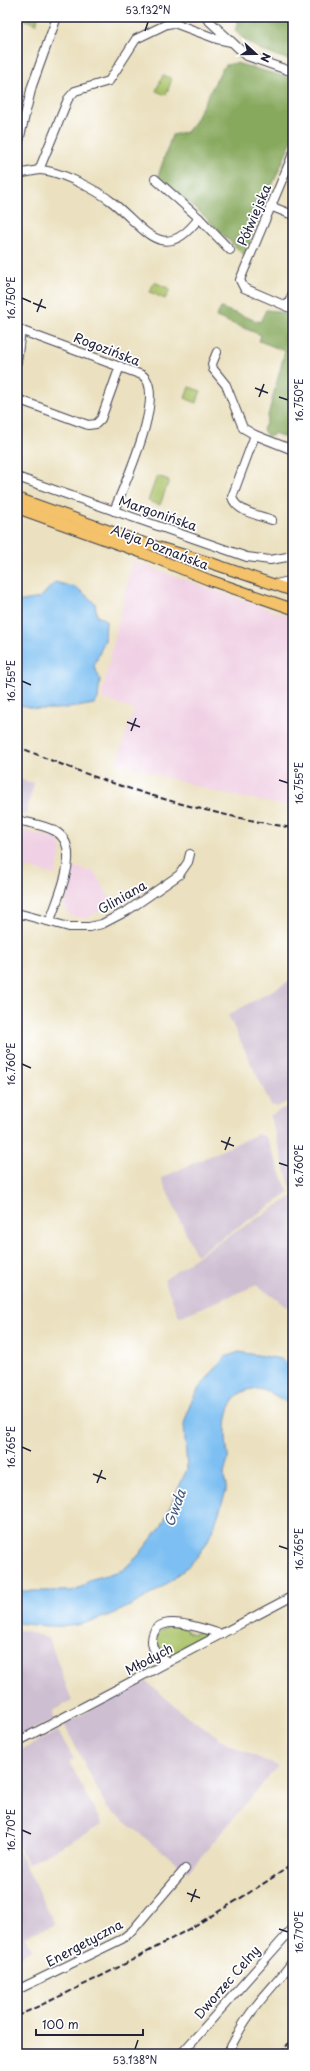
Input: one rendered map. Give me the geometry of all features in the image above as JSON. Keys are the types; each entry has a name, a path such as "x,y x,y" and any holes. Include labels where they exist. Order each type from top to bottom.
{"main road":[{"name":"Aleja Poznańska","path":"17,498 146,544 208,562 293,592"},
{"name":"Aleja Poznańska","path":"17,508 142,553 218,583 293,609"},
{"path":"218,583 226,575 245,575"}],"street":[{"path":"205,17 247,56 293,72"},
{"path":"17,149 30,93 56,18"},
{"path":"39,170 71,95 75,91 109,80 136,39 169,20 217,39 231,42"},
{"name":"Półwiejska","path":"290,308 247,290 241,286 241,276 293,154"},
{"path":"17,174 39,170 54,173 104,197 140,228 159,239 171,240 180,238 200,218"},
{"path":"155,179 200,218 230,250"},
{"path":"270,206 293,215"},
{"path":"290,308 293,293"},
{"path":"17,362 19,330"},
{"name":"Rogozińska","path":"19,330 120,366 146,378 151,391 147,420 143,436 114,511"},
{"path":"217,352 212,364 213,369 226,385 243,428 255,435 293,450"},
{"path":"17,399 88,425 96,424 101,418 120,366"},
{"path":"255,435 232,497 236,505 241,509 272,520"},
{"name":"Margonińska","path":"17,477 247,557 270,560 293,556"},
{"path":"272,584 285,583 293,580"},
{"path":"17,820 57,832 68,846 69,862 50,921"},
{"name":"Gliniana","path":"17,913 69,927 83,927 113,919 179,876 188,862 190,854"},
{"name":"Młodych","path":"17,1742 293,1596"},
{"path":"168,1662 157,1654 153,1646 153,1635 162,1625 174,1622 222,1634"},
{"name":"Energetyczna","path":"17,1990 122,1938 132,1931 185,1870"},
{"name":"Dworzec Celny","path":"181,2054 293,1928"},
{"path":"226,2054 235,2042 240,2028 249,2015 293,1961"}],"shaded area":[{"path":"132,561 293,618 293,807 228,795 116,763 134,710 101,698"},
{"path":"17,779 34,783 26,814 17,812"},
{"path":"22,830 57,839 62,848 55,875 17,865 17,848"},
{"path":"74,867 94,872 113,903 86,919 69,915 64,906"},
{"path":"291,980 293,982 293,1099 277,1107 271,1105 228,1015"},
{"path":"293,1103 293,1196 270,1116"},
{"path":"258,1134 266,1137 289,1193 196,1255 161,1178"},
{"path":"293,1196 293,1304 287,1307 257,1285 179,1317 164,1280 202,1253"},
{"path":"17,1629 49,1638 72,1701 53,1711 54,1719 17,1737"},
{"path":"146,1681 183,1713 230,1745 278,1766 188,1872 107,1808 64,1724"},
{"path":"58,1731 74,1759 69,1761 102,1825 28,1864 17,1844 17,1752"},
{"path":"17,1848 55,1925 24,1936 32,1950 17,1958"}],"green space":[{"path":"19,17 38,17 36,24"},
{"path":"239,17 293,17 293,61 276,56 249,43 235,31"},
{"path":"236,63 293,79 293,138 264,204 245,256 202,214 158,176 172,135 186,132 192,126 222,69 226,65"},
{"path":"163,75 172,79 166,95 156,91"},
{"path":"154,282 170,289 165,299 150,292"},
{"path":"221,308 260,322 266,310 276,311 293,317 293,441 274,433 272,436 267,436 263,430 285,351 259,341 261,335 216,317"},
{"path":"189,387 201,391 196,403 185,398"},
{"path":"157,476 169,480 160,505 148,501"},
{"path":"171,1625 186,1628 188,1632 195,1634 199,1631 205,1633 206,1638 172,1656 166,1657 157,1648 155,1641 160,1631"}],"water":[{"path":"55,582 77,588 95,603 97,616 106,620 105,640 94,666 100,679 98,699 94,704 61,709 38,709 17,705 17,602 40,598"},
{"name":"Gwda","path":"239,1352 281,1359 293,1367 293,1408 285,1401 263,1390 252,1389 242,1392 235,1398 228,1415 226,1425 228,1458 224,1480 226,1491 209,1539 200,1553 189,1566 158,1590 122,1610 104,1617 86,1623 69,1626 17,1623 17,1591 71,1591 82,1587 89,1580 123,1570 138,1556 162,1525 187,1469 184,1424 190,1404 199,1388 225,1357"}],"railway":[{"path":"17,746 84,773 152,796 222,814 293,828"},
{"path":"17,2016 124,1965 227,1907 293,1864"},
{"path":"281,2054 293,2037"}]}
